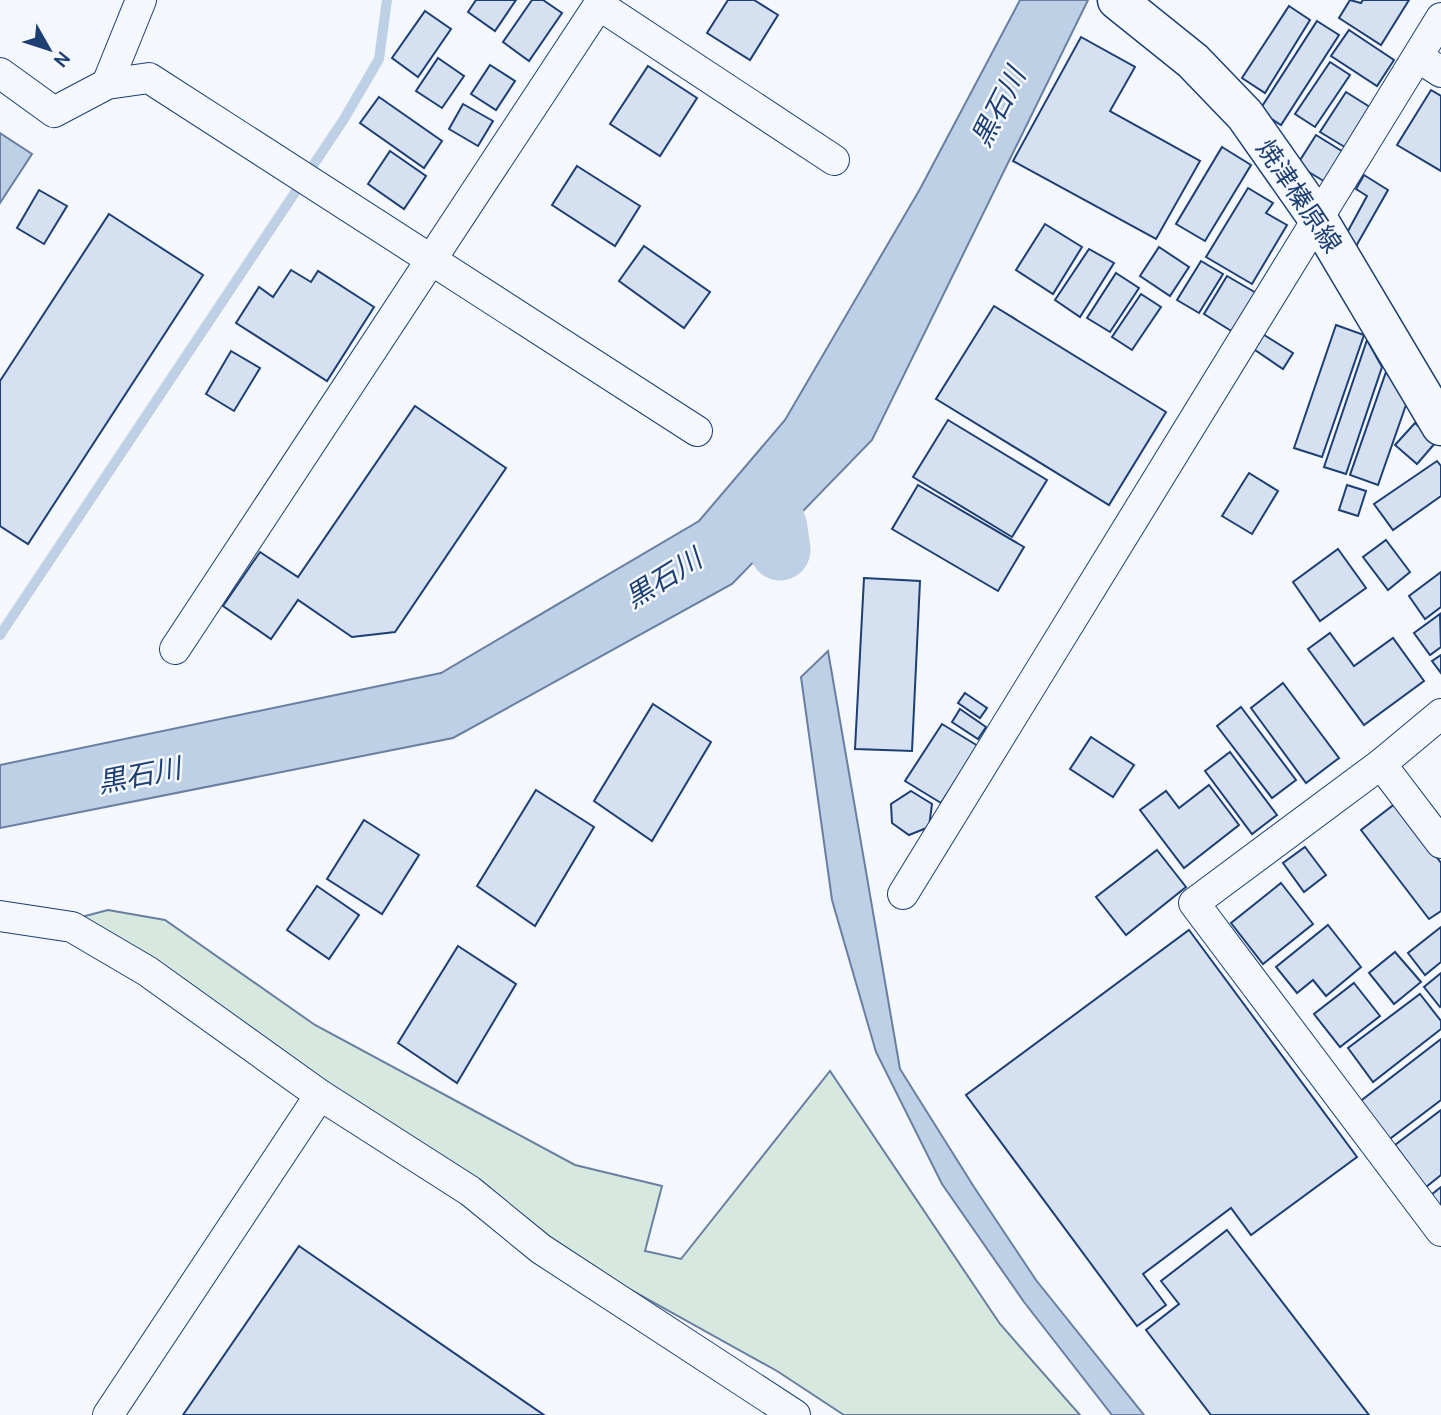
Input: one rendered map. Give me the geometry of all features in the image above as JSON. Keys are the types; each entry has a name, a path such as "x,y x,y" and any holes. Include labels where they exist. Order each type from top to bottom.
{"main road":[{"name":"焼津榛原線","path":"1117,0 1193,61 1245,115 1318,219 1438,415"}],"street":[{"path":"107,85 141,0"},
{"path":"175,649 601,3 834,160"},
{"path":"903,894 1318,219 1430,64 1441,18"},
{"path":"0,73 54,112 107,85 149,78 696,431"},
{"path":"1441,714 1381,764 1194,903 1441,1231"},
{"path":"1381,764 1441,843"},
{"path":"0,916 72,927 147,971 320,1095 470,1191 541,1249 795,1415"},
{"path":"108,1415 320,1095"}],"shaded area":[{"path":"108,910 165,920 315,1025 575,1165 662,1186 645,1251 681,1259 830,1071 1000,1324 1080,1415 844,1415 777,1371 588,1266 74,919"}],"water":[{"name":"黒石川","path":"1020,0 1088,0 872,440 732,584 453,738 0,828 0,765 441,673 699,521 785,420 920,189"},
{"path":"0,133 32,154 0,203"},
{"path":"828,651 900,1069 1036,1280 1144,1415 1112,1415 1024,1302 942,1184 876,1052 832,900 801,677"}],"building":[{"path":"476,0 516,0 495,31 468,12"},
{"path":"532,0 543,0 562,13 529,61 503,42"},
{"path":"728,0 754,0 778,15 750,60 707,33"},
{"path":"1350,0 1361,3 1363,0 1409,0 1381,45 1339,18"},
{"path":"1289,6 1310,20 1265,93 1242,78"},
{"path":"425,11 451,29 418,77 392,58"},
{"path":"1317,21 1339,35 1281,125 1259,111"},
{"path":"1349,30 1394,60 1377,86 1331,56"},
{"path":"1081,37 1135,67 1110,111 1200,161 1156,239 1013,161"},
{"path":"438,58 464,76 442,108 416,91"},
{"path":"1330,62 1350,75 1315,127 1295,114"},
{"path":"490,65 515,81 496,110 471,94"},
{"path":"648,66 697,98 660,156 610,124"},
{"path":"1431,90 1441,96 1441,171 1397,145"},
{"path":"1346,92 1373,109 1348,149 1320,132"},
{"path":"379,97 442,141 424,168 360,123"},
{"path":"463,104 493,121 478,146 449,129"},
{"path":"1316,135 1345,153 1327,183 1297,165"},
{"path":"1222,147 1251,165 1205,241 1176,224"},
{"path":"390,151 426,176 404,209 368,184"},
{"path":"577,166 640,206 615,246 552,205"},
{"path":"1364,175 1388,190 1351,255 1342,242 1367,196 1356,189"},
{"path":"1248,188 1273,203 1266,213 1287,225 1252,284 1206,257"},
{"path":"39,190 67,206 44,244 17,228"},
{"path":"109,214 203,275 28,544 0,526 0,381"},
{"path":"1045,224 1082,247 1053,294 1016,270"},
{"path":"644,246 710,292 684,328 619,281"},
{"path":"1159,247 1189,267 1170,296 1140,276"},
{"path":"1089,249 1114,263 1080,317 1055,300"},
{"path":"1201,261 1223,274 1199,313 1177,300"},
{"path":"291,270 311,282 318,271 374,307 327,381 236,323 259,287 273,297"},
{"path":"1116,273 1139,288 1110,332 1087,318"},
{"path":"1227,276 1258,294 1233,332 1204,314"},
{"path":"1141,294 1161,307 1132,350 1112,337"},
{"path":"994,306 1166,412 1109,505 936,399"},
{"path":"1336,325 1364,335 1322,457 1294,448"},
{"path":"1261,333 1293,353 1283,369 1252,348"},
{"path":"1367,340 1382,367 1346,474 1324,467"},
{"path":"231,351 260,368 234,411 206,394"},
{"path":"1386,372 1407,402 1378,485 1350,475"},
{"path":"415,406 506,468 395,632 352,637 298,600 271,639 223,606 260,552 298,577"},
{"path":"948,420 1047,480 1012,537 913,477"},
{"path":"1415,423 1436,442 1417,464 1395,445"},
{"path":"1437,461 1441,466 1441,496 1393,530 1374,504"},
{"path":"1249,473 1278,491 1252,534 1222,516"},
{"path":"918,485 1024,547 998,591 892,529"},
{"path":"1347,485 1366,491 1358,516 1339,510"},
{"path":"1386,540 1410,572 1388,590 1363,557"},
{"path":"1338,549 1366,588 1320,621 1293,582"},
{"path":"1441,572 1441,607 1425,619 1409,596"},
{"path":"864,578 920,581 912,751 855,749"},
{"path":"1440,614 1441,647 1430,655 1414,633"},
{"path":"1330,633 1354,666 1393,638 1424,681 1364,725 1308,649"},
{"path":"1441,655 1441,673 1432,661"},
{"path":"1283,683 1339,758 1306,783 1251,708"},
{"path":"965,693 987,708 980,718 958,703"},
{"path":"653,704 711,742 652,841 594,801"},
{"path":"1241,707 1296,780 1272,798 1217,726"},
{"path":"960,709 986,727 978,739 952,722"},
{"path":"942,724 978,746 941,803 905,781"},
{"path":"1091,737 1134,765 1113,797 1070,769"},
{"path":"1230,752 1277,815 1252,834 1205,771"},
{"path":"1209,785 1239,825 1184,868 1140,810 1166,791 1179,808"},
{"path":"536,790 594,827 535,926 477,886"},
{"path":"911,791 932,804 929,827 909,835 892,823 891,804"},
{"path":"1396,803 1441,863 1441,911 1429,919 1361,830"},
{"path":"364,820 419,855 382,914 327,879"},
{"path":"1305,847 1326,875 1304,892 1283,863"},
{"path":"1157,850 1186,887 1126,935 1096,897"},
{"path":"1281,883 1313,924 1263,964 1231,923"},
{"path":"317,886 359,915 329,959 287,930"},
{"path":"1328,925 1361,967 1326,996 1313,980 1297,993 1276,967"},
{"path":"1441,927 1441,962 1425,975 1408,953"},
{"path":"1189,930 1357,1157 1251,1235 1231,1208 1143,1274 1166,1305 1137,1326 966,1095"},
{"path":"458,946 516,984 457,1083 398,1043"},
{"path":"1395,952 1421,982 1394,1004 1369,973"},
{"path":"1441,973 1441,1006 1440,1007 1424,987"},
{"path":"1354,983 1380,1016 1340,1047 1314,1014"},
{"path":"1420,994 1441,1021 1441,1029 1373,1082 1348,1048"},
{"path":"1441,1039 1441,1100 1387,1141 1358,1103"},
{"path":"1441,1110 1441,1175 1426,1187 1395,1145"},
{"path":"1441,1187 1441,1208 1431,1195"},
{"path":"1227,1230 1369,1415 1211,1415 1146,1330 1179,1304 1161,1281"},
{"path":"299,1246 544,1415 183,1415"}],"waterway":[{"path":"0,635 344,119 379,59 387,0"},
{"path":"768,501 777,528 780,550"}]}
